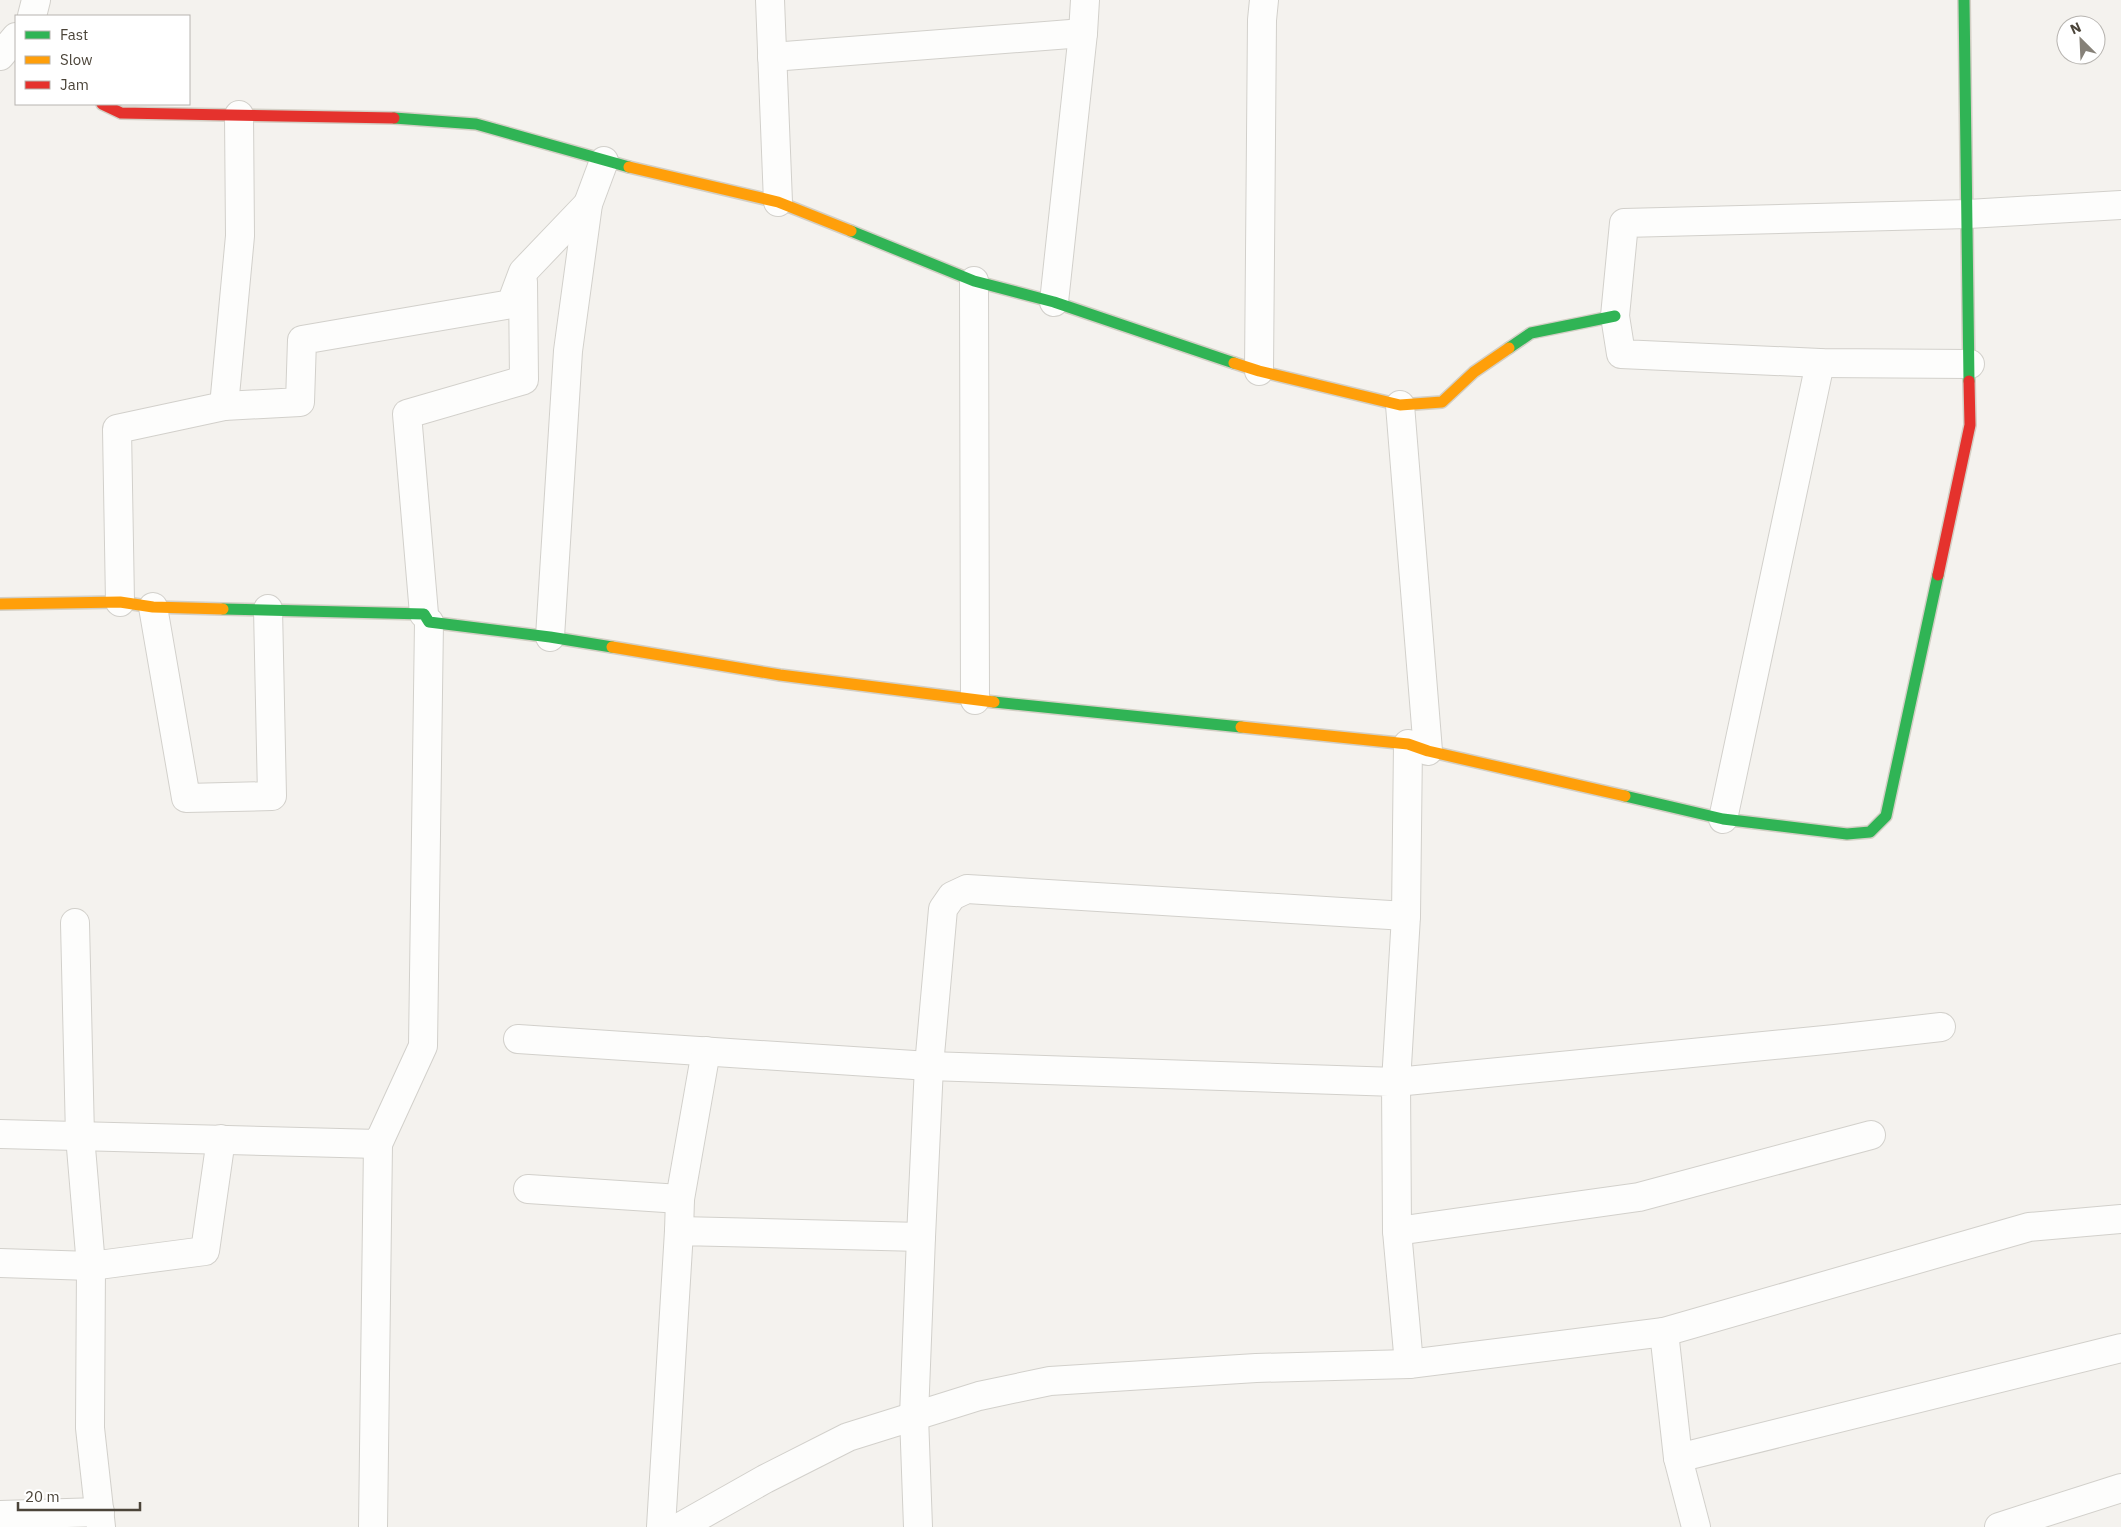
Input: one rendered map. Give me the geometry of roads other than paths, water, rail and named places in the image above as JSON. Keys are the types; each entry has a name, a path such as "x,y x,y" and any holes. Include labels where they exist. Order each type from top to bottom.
{"street":[{"path":"32,15 36,0"},
{"path":"770,0 778,202"},
{"path":"1054,302 1085,0"},
{"path":"1259,371 1262,20 1264,0"},
{"path":"0,604 120,602 153,607 268,609 426,618 780,675 975,700 1418,748 1722,819 1847,834 1870,832 1886,816 1970,426 1964,0"},
{"path":"772,57 1083,33"},
{"path":"15,38 0,56 15,64"},
{"path":"104,105 121,113 390,118 476,124 604,161 778,202 974,281 1054,302 1259,371 1400,405 1442,402 1474,372 1531,333 1615,316"},
{"path":"224,406 240,236 240,115"},
{"path":"550,637 568,351 588,204 604,161"},
{"path":"120,602 117,429 224,406 300,402 302,340 511,304 523,272 588,204"},
{"path":"1970,364 1820,363 1621,354 1615,316 1624,223 1968,214 2121,205"},
{"path":"373,1527 378,1144 423,1046 426,618 406,414 524,380 523,272"},
{"path":"974,281 975,700"},
{"path":"1722,819 1820,363"},
{"path":"1400,405 1418,748 1396,1082 1397,1231 1409,1364"},
{"path":"153,607 186,798 272,796 268,609"},
{"path":"918,1527 914,1416 929,1066 943,909 952,896 967,889 1406,916"},
{"path":"0,1515 101,1519 90,1428 91,1266 80,1136 75,923"},
{"path":"518,1039 929,1066 1396,1082 1941,1027"},
{"path":"661,1527 680,1199 706,1051"},
{"path":"0,1134 378,1144"},
{"path":"1397,1231 1639,1197 1871,1135"},
{"path":"0,1263 91,1266 205,1251 221,1139"},
{"path":"528,1189 680,1199"},
{"path":"680,1527 765,1479 848,1436 980,1396 1050,1381 1256,1368 1409,1364 1664,1332 2029,1227 2121,1219"},
{"path":"679,1231 921,1237"},
{"path":"1664,1332 1678,1458 1696,1527"},
{"path":"1678,1458 2121,1348"},
{"path":"1999,1527 2121,1488"}]}
